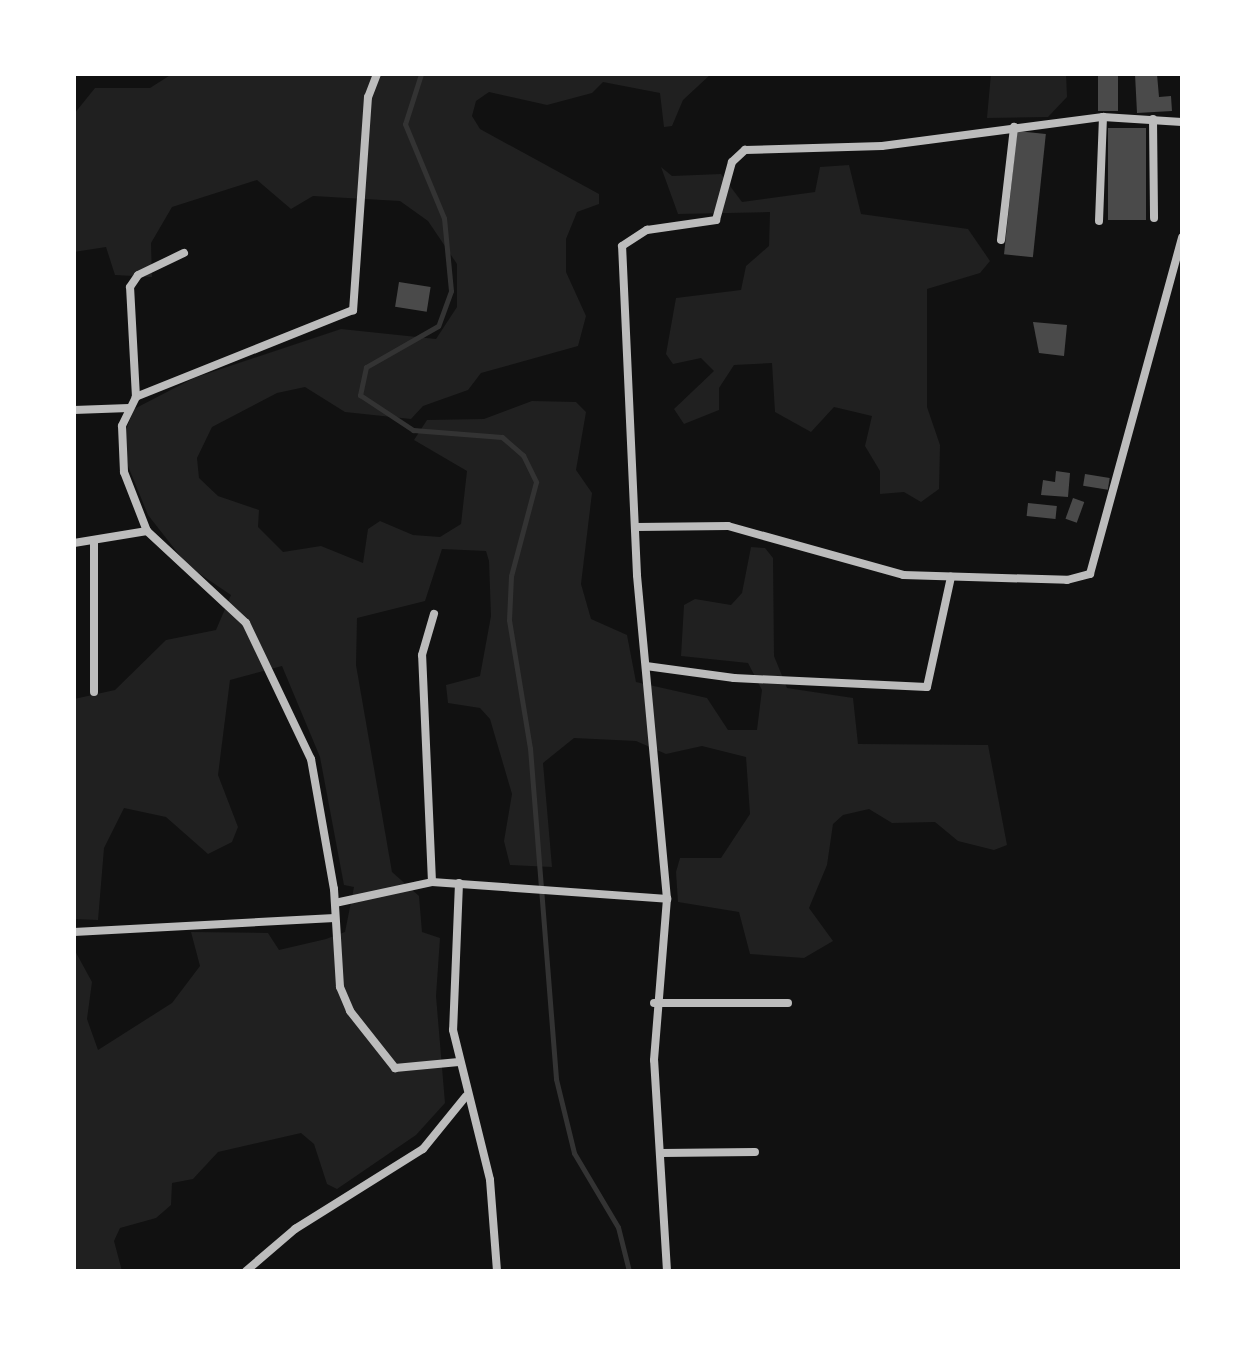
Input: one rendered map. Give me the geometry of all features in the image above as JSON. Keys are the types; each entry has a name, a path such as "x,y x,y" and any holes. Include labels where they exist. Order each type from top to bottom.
{"street":[{"path":"136,397 353,310 368,97 377,74"},
{"path":"1099,221 1103,117"},
{"path":"667,1271 654,1003 667,899 646,666 624,339 627,238 716,220 732,162 745,150 882,146 1103,117 1182,122"},
{"path":"1153,119 1154,218"},
{"path":"1001,240 1014,127"},
{"path":"636,527 728,526 861,569 951,577 1067,580 1092,572 1182,237"},
{"path":"184,253 138,275 130,287 136,397 122,426 124,472 147,531 246,623 264,651 311,759 335,903 340,987 383,1058 402,1072 459,1062"},
{"path":"74,410 129,408"},
{"path":"74,543 147,531"},
{"path":"94,540 94,692"},
{"path":"646,666 734,678 927,687 951,577"},
{"path":"432,882 422,655 434,614"},
{"path":"335,903 432,882 667,899"},
{"path":"459,883 452,989 459,1062 490,1180 497,1271"},
{"path":"74,932 335,918"},
{"path":"654,1003 788,1003"},
{"path":"246,1271 295,1229 423,1149 466,1096"},
{"path":"662,1153 755,1152"}],"shaded area":[{"path":"172,74 711,74 683,100 672,126 664,127 660,93 603,82 592,93 547,105 489,92 476,101 472,116 480,129 599,194 599,204 577,212 566,239 566,272 586,316 578,346 481,373 468,390 423,406 411,419 345,412 305,387 277,393 212,427 197,458 199,478 218,496 259,510 258,527 283,552 321,546 363,563 368,529 380,521 413,535 440,537 461,524 467,471 414,440 427,420 484,419 532,401 576,402 586,412 576,470 592,493 581,584 591,619 627,635 636,682 707,698 728,730 757,730 762,690 748,663 681,656 684,605 695,599 731,605 742,593 751,547 765,548 773,558 774,656 787,688 853,698 858,744 988,745 1007,845 994,850 958,841 935,822 892,823 869,809 843,815 833,824 827,865 809,908 833,941 804,958 750,954 739,912 678,902 676,872 680,858 721,858 750,814 746,757 702,746 666,754 636,741 574,738 543,763 552,867 510,865 504,841 512,794 490,719 480,708 448,703 446,685 480,676 491,616 489,561 486,551 442,549 425,601 357,618 356,665 392,872 419,896 422,932 440,938 436,996 445,1103 416,1135 337,1189 327,1184 314,1144 301,1133 218,1152 193,1179 172,1183 171,1205 156,1218 120,1228 114,1241 122,1271 74,1271 74,949 92,982 87,1019 98,1050 172,1003 200,966 191,932 268,933 279,950 326,939 345,932 354,887 344,885 320,757 282,666 230,680 218,775 238,827 232,842 208,854 166,817 124,808 104,848 98,920 74,919 74,699 115,690 166,640 216,630 231,595 188,566 148,515 128,466 124,435 134,409 194,378 341,329 436,339 457,307 457,264 428,221 400,201 313,196 291,209 257,180 172,207 151,243 152,277 115,275 106,247 74,252 74,114 95,88 150,88"},
{"path":"991,74 1066,74 1067,97 1048,117 987,118"},
{"path":"849,165 861,214 968,229 990,261 980,273 927,289 927,407 940,445 939,489 921,502 904,492 880,494 880,471 865,446 872,416 834,407 811,432 775,412 772,363 734,365 719,388 719,410 684,424 674,409 714,371 701,358 673,364 666,354 676,298 741,290 746,266 769,246 770,212 678,214 661,167 672,176 721,174 742,202 815,192 820,167"}],"building":[{"path":"1098,74 1118,74 1118,111 1098,111"},
{"path":"1135,74 1157,74 1159,97 1171,96 1172,111 1137,113"},
{"path":"1108,128 1146,128 1146,220 1108,220"},
{"path":"1017,131 1046,134 1033,257 1004,254"},
{"path":"399,282 431,287 427,312 395,307"},
{"path":"1033,322 1067,325 1064,356 1039,353"},
{"path":"1056,471 1070,473 1068,497 1041,495 1043,480 1055,482"},
{"path":"1085,474 1110,478 1108,490 1083,486"},
{"path":"1073,498 1084,502 1077,523 1065,519"},
{"path":"1028,503 1057,506 1055,519 1027,516"}],"waterway":[{"path":"421,74 405,124 444,218 451,291 438,326 366,367 360,395 413,430 502,437 523,455 536,482 511,576 509,620 530,748 556,1079 574,1153 618,1227 629,1271"}]}
